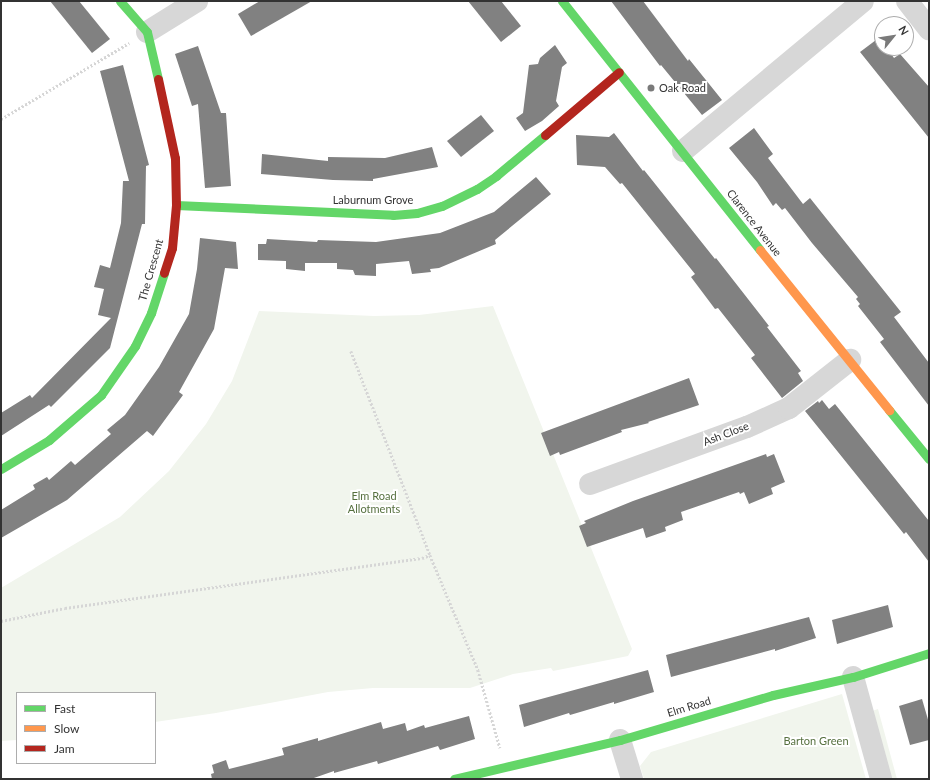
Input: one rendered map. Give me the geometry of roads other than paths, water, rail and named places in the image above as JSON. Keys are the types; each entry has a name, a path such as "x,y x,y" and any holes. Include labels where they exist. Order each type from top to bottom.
{"street":[{"name":"The Crescent","path":"1,469 50,440 101,395 119,372 145,326 162,282 172,248 176,205 175,158 169,124 147,32 120,1"},
{"path":"147,32 197,1"},
{"name":"Clarence Avenue","path":"562,1 683,151 760,251 929,459"},
{"path":"683,151 863,1"},
{"path":"907,1 929,29"},
{"name":"Laburnum Grove","path":"176,205 393,215 417,212 442,206 477,189 496,176 619,72"},
{"name":"Ash Close","path":"590,484 747,426 789,408 850,360"},
{"name":"Elm Road","path":"454,779 620,740 773,695 853,677 929,653"},
{"path":"853,677 881,779"},
{"path":"620,740 632,779"}],"place":[{"name":"Oak Road","path":"651,88"}],"park label":[{"name":"Elm Road Allotments","path":"374,503"},
{"name":"Barton Green","path":"816,741"}]}
